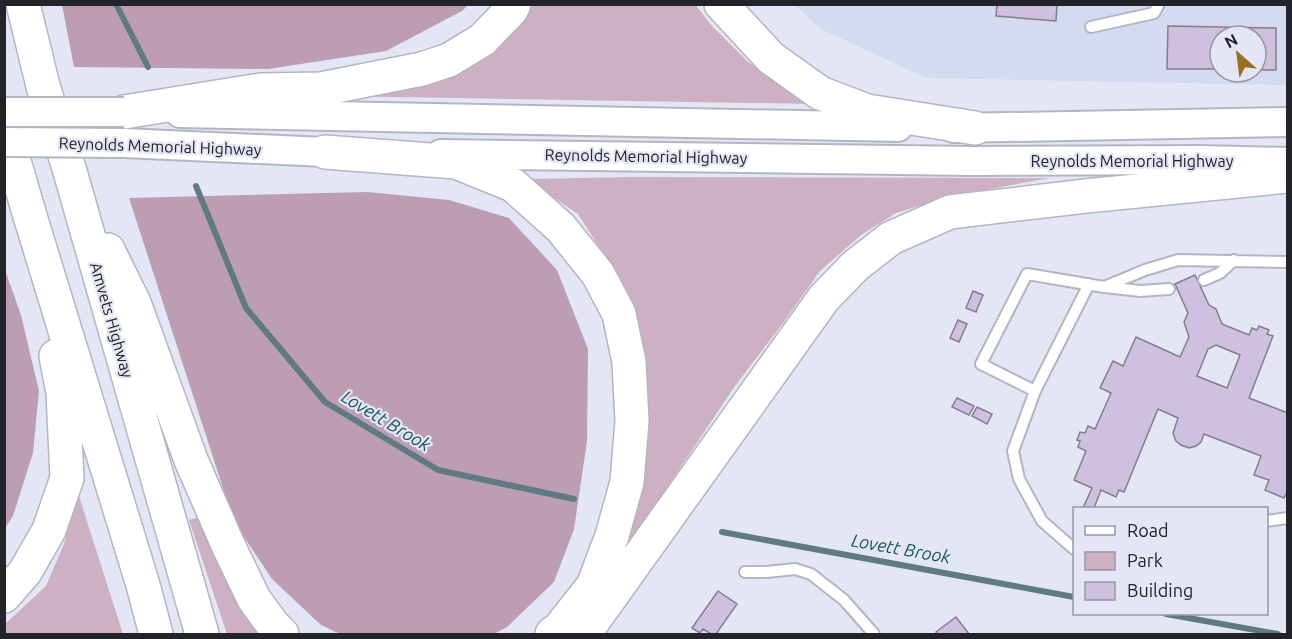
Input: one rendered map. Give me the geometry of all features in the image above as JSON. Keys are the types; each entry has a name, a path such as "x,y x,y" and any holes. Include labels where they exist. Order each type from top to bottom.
{"highway":[{"name":"Amvets Highway","path":"23,4 44,86 202,634"},
{"path":"124,128 261,90 321,89 422,69 449,60 482,40 514,4"},
{"path":"721,4 771,58 820,93 867,111 975,128"},
{"path":"4,127 156,634"},
{"path":"325,152 456,162 513,185 561,228 598,274 619,314 629,362 632,421 627,482 612,536 593,586 559,629 552,634"},
{"path":"69,168 134,303 191,460 228,545 254,599 282,634"},
{"path":"584,634 824,298 855,266 891,238 950,212 1287,176"},
{"path":"4,596 26,572 49,530 67,478 63,393 30,216"}],"main road":[{"name":"Reynolds Memorial Highway","path":"4,112 325,152 972,161 1287,162"},
{"name":"Reynolds Memorial Highway","path":"4,142 124,128 975,128 1287,122"}],"lane":[{"path":"1091,27 1154,13 1159,4"},
{"path":"1104,287 1144,270 1178,260 1287,262"},
{"path":"1204,280 1220,273 1234,260"},
{"path":"1035,391 981,364 1027,274 1140,291 1169,289"},
{"path":"1073,548 1042,521 1019,479 1013,451 1035,391 1089,284"},
{"path":"1268,521 1287,518"},
{"path":"745,572 795,569 811,574 844,600 874,634"}],"shaded area":[{"path":"62,4 468,5 462,11 386,51 268,69 74,67"},
{"path":"795,5 1287,5 1287,85 1235,84 1268,84 1268,24 1208,24 1208,83 926,78 821,29"},
{"path":"368,192 449,200 509,218 557,270 588,349 587,441 574,529 554,582 507,627 494,634 340,634 321,625 272,579 234,522 129,198"},
{"path":"5,270 21,315 39,391 33,453 13,516 5,528"}],"green space":[{"path":"695,4 711,25 748,62 815,104 333,96 529,5"},
{"path":"1050,178 948,197 896,213 861,235 820,271 735,386 605,580 641,467 617,275 578,214 526,179"},
{"path":"78,493 123,634 5,634 5,624 46,586 64,544"},
{"path":"200,517 232,592 259,634 227,634 189,520"}],"building":[{"path":"997,4 1057,4 1056,21 996,16"},
{"path":"1168,26 1208,27 1208,69 1167,69"},
{"path":"1268,28 1276,28 1276,70 1268,70"},
{"path":"1195,275 1209,305 1216,309 1222,324 1249,335 1252,328 1257,330 1259,326 1269,330 1267,334 1273,336 1249,398 1288,413 1288,490 1284,498 1265,490 1269,480 1254,475 1261,456 1204,434 1201,442 1196,446 1189,448 1181,445 1176,441 1173,433 1178,418 1158,409 1124,492 1119,490 1116,497 1101,490 1094,507 1083,507 1092,488 1074,480 1086,451 1078,447 1080,441 1077,440 1080,432 1085,433 1088,426 1095,429 1111,393 1100,388 1113,361 1123,366 1136,337 1180,357 1189,337 1184,322 1188,313 1175,284","holes":["1216,345 1240,355 1227,388 1197,376 1208,349"]},
{"path":"973,291 983,295 976,312 966,308"},
{"path":"958,320 967,324 959,342 950,338"},
{"path":"957,398 974,406 969,415 952,407"},
{"path":"977,407 992,414 987,424 972,416"},
{"path":"718,591 737,604 716,634 703,629 700,633 692,628"},
{"path":"956,617 969,634 938,634 936,632"}],"waterway":[{"name":"Lovett Brook","path":"116,4 148,67"},
{"name":"Lovett Brook","path":"196,186 246,308 325,402 438,470 574,499"},
{"name":"Lovett Brook","path":"722,532 1073,597"},
{"name":"Lovett Brook","path":"1172,615 1278,634"}]}
